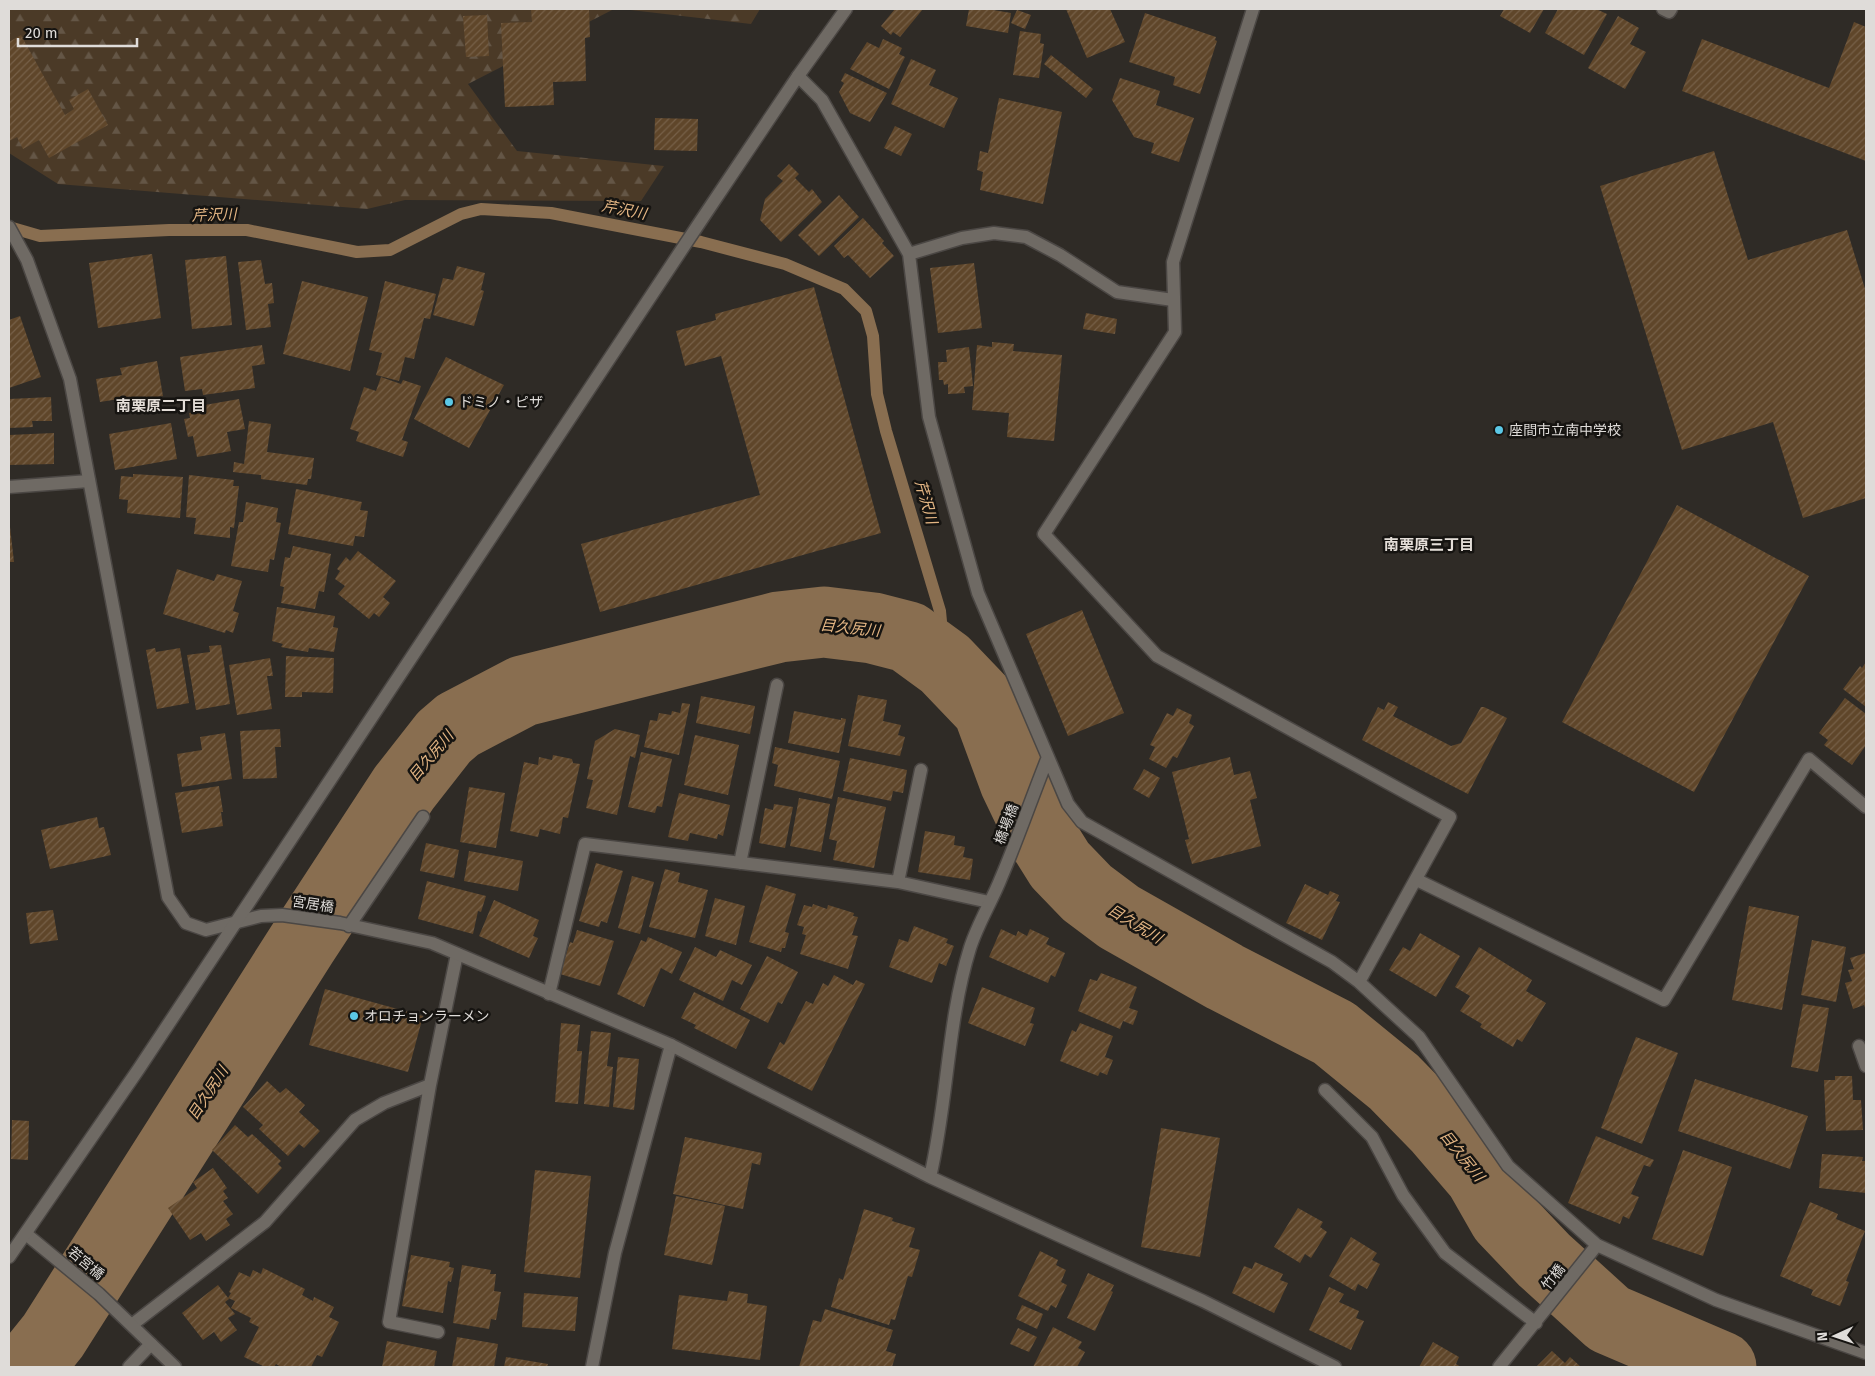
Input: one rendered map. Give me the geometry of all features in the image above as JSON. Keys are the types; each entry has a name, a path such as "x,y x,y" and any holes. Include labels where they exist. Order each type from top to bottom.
{"street":[{"path":"9,1257 138,1070 234,922 700,222 798,76 846,9"},
{"path":"1253,9 1173,262 1175,332 1044,534 1157,656 1450,817 1359,982"},
{"path":"1663,9 1669,12 1671,9"},
{"path":"798,76 822,100 909,254 929,417 978,592 1068,804 1082,822 1332,962 1359,982 1420,1037 1508,1166 1593,1250 1716,1300 1866,1353"},
{"name":"宮居橋","path":"11,230 27,260 70,379 168,897 186,923 206,930 261,916 282,915 344,925 432,943 671,1045 930,1176 1202,1301 1335,1367"},
{"path":"909,254 962,238 994,233 1026,237 1060,255 1117,292 1173,300"},
{"path":"9,487 89,481"},
{"path":"740,862 777,685"},
{"name":"橋場橋","path":"930,1176 939,1139 946,1073 961,985 970,947 989,902 1001,880 1048,757"},
{"path":"1416,880 1664,1000 1809,759 1866,807"},
{"path":"898,882 921,770"},
{"path":"344,925 423,818"},
{"path":"549,994 585,844 898,882 989,902"},
{"path":"438,1332 389,1322 430,1085 457,954"},
{"path":"592,1367 615,1253 671,1045"},
{"path":"1859,1046 1866,1066"},
{"path":"133,1324 265,1222 355,1120 384,1103 430,1085"},
{"path":"1325,1090 1372,1137 1403,1195 1445,1253 1538,1321"},
{"name":"若宮橋","path":"26,1234 133,1324 175,1367"},
{"name":"竹橋","path":"1499,1367 1538,1321 1593,1250"},
{"path":"129,1367 152,1344"}],"green space":[{"path":"9,9 614,9 468,84 517,151 664,166 641,201 405,200 367,209 58,184 9,153"},
{"path":"622,9 760,9 751,24"}],"building":[{"path":"531,9 589,9 590,37 585,38 586,81 553,82 554,105 505,107 501,23 532,22"},
{"path":"895,9 923,9 900,37 893,32 891,35 881,26"},
{"path":"969,9 987,9 1011,13 1008,33 966,26"},
{"path":"1066,9 1110,9 1125,42 1087,58"},
{"path":"1504,9 1544,9 1530,33 1500,16"},
{"path":"1558,9 1596,9 1607,14 1584,55 1545,33"},
{"path":"1017,10 1031,15 1025,29 1011,23"},
{"path":"1145,13 1216,37 1215,40 1217,41 1200,94 1173,85 1175,77 1129,62"},
{"path":"487,15 489,56 466,57 463,16"},
{"path":"1618,16 1639,28 1630,44 1646,52 1625,89 1588,68"},
{"path":"1854,22 1866,27 1866,161 1682,91 1702,39 1829,88"},
{"path":"1020,31 1041,34 1040,43 1044,44 1039,78 1013,75"},
{"path":"21,35 65,115 74,109 69,100 88,89 108,125 49,158 39,140 23,149 17,137 9,141 9,42"},
{"path":"883,39 902,48 899,54 905,57 889,89 850,69 867,42 879,48"},
{"path":"1051,55 1093,89 1086,98 1044,64"},
{"path":"911,59 936,70 929,85 958,98 944,128 891,104"},
{"path":"845,73 887,93 870,122 850,113 839,92 844,83 841,81"},
{"path":"1120,78 1160,91 1156,105 1194,118 1179,162 1151,153 1154,143 1134,137 1112,100"},
{"path":"999,98 1062,112 1043,204 980,190 983,172 977,170 980,151 988,153"},
{"path":"655,118 698,119 697,151 654,150"},
{"path":"895,126 912,134 901,156 884,148"},
{"path":"1714,151 1748,260 1847,230 1866,292 1866,498 1803,518 1773,422 1682,450 1600,186"},
{"path":"789,164 799,174 795,178 809,192 812,189 822,202 781,242 760,220 765,199 783,181 777,176"},
{"path":"839,195 859,217 819,256 798,235"},
{"path":"863,218 884,241 882,243 894,256 870,278 848,255 844,258 834,246"},
{"path":"152,254 161,318 98,328 89,263"},
{"path":"226,256 232,325 192,329 185,260"},
{"path":"261,260 265,284 272,283 274,303 268,304 271,327 246,330 238,262"},
{"path":"974,263 982,328 938,333 930,268"},
{"path":"457,266 485,273 481,290 484,291 474,326 433,315 443,278 453,280"},
{"path":"302,281 368,297 350,371 283,354"},
{"path":"385,281 436,294 430,319 424,318 414,359 405,357 399,381 376,375 382,353 369,350"},
{"path":"814,287 881,533 600,612 581,544 760,495 721,356 685,366 676,331 716,320 715,314"},
{"path":"1086,313 1117,319 1115,334 1083,329"},
{"path":"20,316 41,377 9,388 9,320"},
{"path":"992,342 1014,344 1013,351 1062,355 1054,441 1007,437 1009,413 972,410 977,345 992,347"},
{"path":"262,345 265,364 252,366 255,388 203,395 202,389 185,391 180,357"},
{"path":"969,347 973,386 964,387 965,393 948,394 948,384 944,385 943,380 939,380 938,362 947,362 946,350"},
{"path":"446,357 504,385 469,448 414,419"},
{"path":"157,361 163,396 120,404 119,399 100,402 96,379 122,375 120,368"},
{"path":"381,377 401,384 403,380 421,386 402,440 408,442 403,457 356,441 359,432 350,429 364,387 376,391"},
{"path":"51,397 52,421 32,421 33,427 9,428 9,399"},
{"path":"239,399 245,429 227,432 231,451 197,457 193,436 188,437 184,419 190,418 189,413 200,411 199,406"},
{"path":"249,421 271,424 267,452 314,458 311,479 308,479 307,485 261,479 261,475 233,472 234,462 244,464"},
{"path":"171,423 177,459 115,470 109,434"},
{"path":"54,433 54,464 9,465 9,435"},
{"path":"133,474 183,477 180,518 127,513 128,500 119,499 121,476 133,477"},
{"path":"189,475 234,480 233,486 239,486 234,528 230,527 230,538 194,534 196,518 186,517"},
{"path":"296,489 362,502 360,510 368,511 364,537 355,536 353,546 288,534"},
{"path":"246,502 278,508 276,522 281,523 274,560 270,559 268,572 231,566 239,522 243,522"},
{"path":"1677,505 1809,576 1694,792 1562,722"},
{"path":"9,518 14,562 9,562"},
{"path":"293,546 331,554 324,592 319,591 315,609 281,603 284,587 280,586 285,557 290,558"},
{"path":"358,551 396,581 383,597 390,603 379,617 374,613 369,619 338,594 345,586 335,579 340,571 337,569 346,557 350,561"},
{"path":"177,569 214,581 217,574 242,581 233,611 239,613 233,633 226,630 225,633 163,614"},
{"path":"277,607 335,616 333,627 338,628 334,652 309,648 308,652 281,647 283,644 272,641"},
{"path":"1082,610 1124,713 1068,736 1026,634"},
{"path":"221,645 230,704 196,710 187,655 210,652 209,646"},
{"path":"155,648 156,652 180,648 189,703 157,709 146,650"},
{"path":"286,656 334,658 333,693 302,692 302,697 285,697"},
{"path":"270,658 273,676 267,676 272,709 237,715 229,665"},
{"path":"1866,662 1866,707 1843,689 1860,666 1862,668"},
{"path":"858,695 887,700 883,721 901,725 898,735 905,737 900,756 848,746"},
{"path":"701,696 755,706 750,734 696,723"},
{"path":"1845,698 1866,714 1866,745 1852,765 1824,745 1828,740 1819,733"},
{"path":"1388,702 1398,707 1393,716 1451,746 1461,743 1481,707 1507,718 1468,794 1362,740 1378,707 1384,710"},
{"path":"682,703 690,704 679,755 644,747 650,720 657,721 659,713 671,715 672,711 680,713"},
{"path":"1177,708 1192,715 1189,723 1194,726 1177,758 1173,756 1166,768 1149,759 1155,747 1150,745 1167,713 1173,716"},
{"path":"794,711 841,720 841,718 846,719 839,753 788,743"},
{"path":"280,729 281,747 275,747 277,778 243,779 240,731"},
{"path":"615,729 640,735 635,758 630,756 617,815 586,808 593,780 587,779 595,741"},
{"path":"225,733 232,779 182,787 177,754 202,750 200,737"},
{"path":"695,735 739,745 728,795 684,785"},
{"path":"775,747 840,761 832,799 774,786 778,765 772,763"},
{"path":"641,752 672,759 662,807 657,806 655,813 628,807"},
{"path":"553,755 572,759 573,763 580,764 568,818 563,817 560,834 540,829 538,837 510,831 524,762 538,765 539,757 552,760"},
{"path":"1230,757 1234,775 1250,771 1257,798 1250,800 1261,846 1192,864 1185,840 1189,839 1172,772"},
{"path":"850,758 907,770 903,793 893,791 891,801 843,791"},
{"path":"1144,769 1160,778 1149,798 1133,789"},
{"path":"219,786 223,826 182,833 175,793"},
{"path":"469,787 505,793 496,848 460,842"},
{"path":"679,793 730,805 723,836 718,834 717,839 690,833 688,841 668,837"},
{"path":"838,797 886,807 874,868 833,860 837,841 829,839"},
{"path":"799,798 830,804 821,852 790,846"},
{"path":"774,804 793,807 785,848 759,843 765,808 773,810"},
{"path":"97,817 99,828 104,827 111,855 50,869 41,830"},
{"path":"925,831 955,836 954,845 965,847 963,857 973,859 970,880 918,872"},
{"path":"426,843 459,850 454,878 420,871"},
{"path":"469,851 523,861 518,891 464,881"},
{"path":"596,863 623,871 607,923 601,921 599,927 579,921"},
{"path":"665,869 680,873 678,882 708,890 695,938 649,927"},
{"path":"632,876 654,882 640,934 618,928"},
{"path":"427,881 486,896 481,912 478,911 473,934 418,919"},
{"path":"1305,884 1328,895 1330,891 1339,895 1336,901 1340,902 1322,940 1286,923"},
{"path":"766,885 796,894 785,932 789,933 785,948 782,948 781,952 749,942"},
{"path":"715,898 745,906 736,945 705,936"},
{"path":"494,900 539,920 533,936 538,938 529,958 479,936"},
{"path":"813,904 827,909 828,905 854,913 853,916 858,917 852,935 858,936 848,969 800,954 806,935 802,934 804,927 797,925 804,905 812,907"},
{"path":"1749,906 1799,916 1782,1010 1732,1000"},
{"path":"53,910 58,940 30,944 26,913"},
{"path":"914,926 948,939 946,943 954,946 946,966 939,963 932,983 889,967 899,939 908,942"},
{"path":"1001,929 1016,936 1018,931 1027,936 1030,929 1049,938 1046,944 1065,953 1055,977 1051,975 1048,983 989,957"},
{"path":"577,930 614,941 600,986 560,974 570,942 573,943"},
{"path":"1420,933 1460,956 1436,997 1389,970 1403,947 1410,951"},
{"path":"648,937 682,952 672,974 661,968 644,1007 617,994 641,940 646,942"},
{"path":"1812,940 1846,947 1836,1002 1801,995"},
{"path":"695,947 716,957 720,950 752,965 742,985 732,980 723,1001 679,980"},
{"path":"1479,947 1532,980 1526,991 1546,1003 1522,1042 1517,1039 1513,1047 1480,1027 1482,1024 1460,1011 1470,996 1455,987"},
{"path":"1866,953 1866,1010 1864,1005 1853,1009 1845,983 1852,981 1848,970 1854,969 1850,958"},
{"path":"767,956 798,972 782,1004 778,1002 768,1023 740,1009"},
{"path":"1101,973 1137,987 1129,1008 1138,1011 1133,1025 1123,1021 1120,1029 1078,1011 1090,979 1097,981"},
{"path":"834,975 853,985 856,980 865,984 812,1091 767,1068 780,1042 784,1045 806,1001 813,1004 823,983 828,986"},
{"path":"982,987 1035,1008 1030,1023 1034,1024 1025,1046 968,1023"},
{"path":"325,989 423,1016 408,1072 309,1045"},
{"path":"694,992 750,1020 736,1049 694,1028 696,1025 681,1018"},
{"path":"1803,1004 1829,1008 1818,1072 1791,1067"},
{"path":"561,1023 580,1025 577,1051 582,1051 578,1104 555,1102"},
{"path":"1080,1023 1113,1036 1105,1057 1113,1060 1107,1075 1100,1072 1098,1076 1060,1061 1072,1030 1076,1032"},
{"path":"591,1031 611,1033 607,1066 613,1067 609,1107 584,1104"},
{"path":"1636,1037 1678,1053 1642,1144 1601,1128"},
{"path":"618,1057 639,1059 634,1110 613,1107"},
{"path":"1835,1076 1852,1076 1853,1100 1861,1100 1863,1130 1826,1131 1824,1080 1835,1080"},
{"path":"1695,1079 1808,1116 1790,1169 1678,1131"},
{"path":"267,1081 280,1093 286,1088 305,1105 299,1112 320,1131 304,1148 299,1144 288,1156 259,1129 263,1125 243,1107"},
{"path":"12,1120 29,1121 28,1160 11,1159"},
{"path":"235,1125 248,1137 252,1134 281,1161 278,1164 282,1168 258,1194 212,1150"},
{"path":"1161,1128 1220,1138 1200,1257 1141,1247"},
{"path":"1596,1136 1654,1160 1650,1167 1644,1165 1631,1194 1639,1197 1629,1219 1623,1216 1620,1224 1568,1203"},
{"path":"685,1137 762,1153 760,1165 752,1163 743,1209 673,1194"},
{"path":"1683,1150 1732,1167 1703,1256 1652,1239"},
{"path":"1822,1154 1863,1157 1862,1161 1866,1161 1866,1193 1819,1188"},
{"path":"213,1168 227,1188 223,1191 228,1198 223,1201 233,1214 226,1219 230,1225 206,1241 201,1233 190,1240 168,1208 197,1188 193,1182"},
{"path":"535,1170 591,1176 580,1278 524,1272"},
{"path":"676,1196 725,1206 712,1265 664,1255"},
{"path":"1810,1202 1838,1214 1836,1219 1865,1231 1846,1281 1849,1282 1840,1306 1811,1295 1813,1290 1780,1276"},
{"path":"1298,1208 1323,1222 1320,1227 1327,1232 1311,1258 1305,1254 1300,1263 1274,1247"},
{"path":"864,1209 893,1218 892,1221 915,1228 909,1247 920,1250 912,1277 908,1276 895,1320 891,1319 889,1325 831,1307 839,1278 843,1280"},
{"path":"1351,1237 1377,1253 1372,1260 1380,1264 1367,1289 1358,1284 1355,1291 1329,1276"},
{"path":"1040,1251 1058,1260 1056,1265 1066,1270 1061,1282 1067,1285 1056,1308 1051,1305 1048,1311 1018,1296"},
{"path":"411,1255 450,1262 449,1267 454,1268 451,1282 448,1281 443,1313 402,1306"},
{"path":"1255,1262 1283,1274 1280,1280 1288,1283 1274,1313 1232,1293 1244,1266 1252,1269"},
{"path":"462,1265 491,1270 490,1274 496,1274 494,1291 501,1292 496,1320 491,1319 489,1329 453,1323"},
{"path":"263,1268 305,1289 302,1295 313,1301 314,1297 334,1307 329,1317 339,1322 322,1357 317,1355 311,1367 281,1367 276,1364 274,1367 265,1367 244,1357 259,1327 249,1322 251,1318 231,1308 235,1301 228,1298 231,1293 229,1292 239,1272 250,1277 253,1270 261,1274"},
{"path":"1088,1273 1114,1285 1111,1291 1113,1292 1095,1331 1067,1318"},
{"path":"218,1285 229,1299 225,1302 235,1314 228,1318 237,1330 221,1342 214,1332 203,1340 182,1313"},
{"path":"1329,1287 1344,1294 1339,1302 1359,1311 1356,1318 1364,1321 1351,1350 1309,1330"},
{"path":"729,1291 748,1294 747,1303 767,1306 760,1360 672,1349 679,1295 727,1301"},
{"path":"524,1293 578,1297 575,1331 522,1327"},
{"path":"1022,1305 1043,1314 1037,1329 1016,1319"},
{"path":"825,1309 893,1330 886,1351 896,1354 892,1367 799,1367 813,1320 821,1322"},
{"path":"1053,1327 1082,1342 1078,1348 1085,1352 1077,1367 1033,1367"},
{"path":"1018,1328 1037,1337 1029,1352 1010,1344"},
{"path":"457,1337 498,1344 494,1367 452,1367"},
{"path":"387,1341 437,1351 434,1367 382,1367"},
{"path":"1433,1342 1459,1357 1456,1364 1461,1367 1419,1367"},
{"path":"1552,1351 1565,1363 1570,1357 1581,1367 1536,1367"},
{"path":"506,1357 548,1364 547,1367 504,1367"}],"waterway":[{"name":"芹沢川","path":"9,227 40,236 169,230 247,230 357,252 390,250 461,214 481,209 551,213 701,242 785,264 844,289 866,311 873,336 877,394 886,431 940,611 945,664"},
{"name":"目久尻川","path":"28,1367 53,1336 302,944 404,788 444,737 458,725 523,691 779,627 824,622 873,628 908,637 945,664 988,709 1015,782 1038,830 1060,865 1087,893 1119,917 1225,977 1334,1033 1394,1082 1438,1127 1480,1176 1504,1218 1544,1260 1609,1319 1721,1367"}],"place":[{"name":"ドミノ・ピザ","path":"449,402"},
{"name":"座間市立南中学校","path":"1499,430"},
{"name":"オロチョンラーメン","path":"354,1016"}],"district":[{"name":"南栗原二丁目","path":"161,406"},
{"name":"南栗原三丁目","path":"1429,545"}]}
